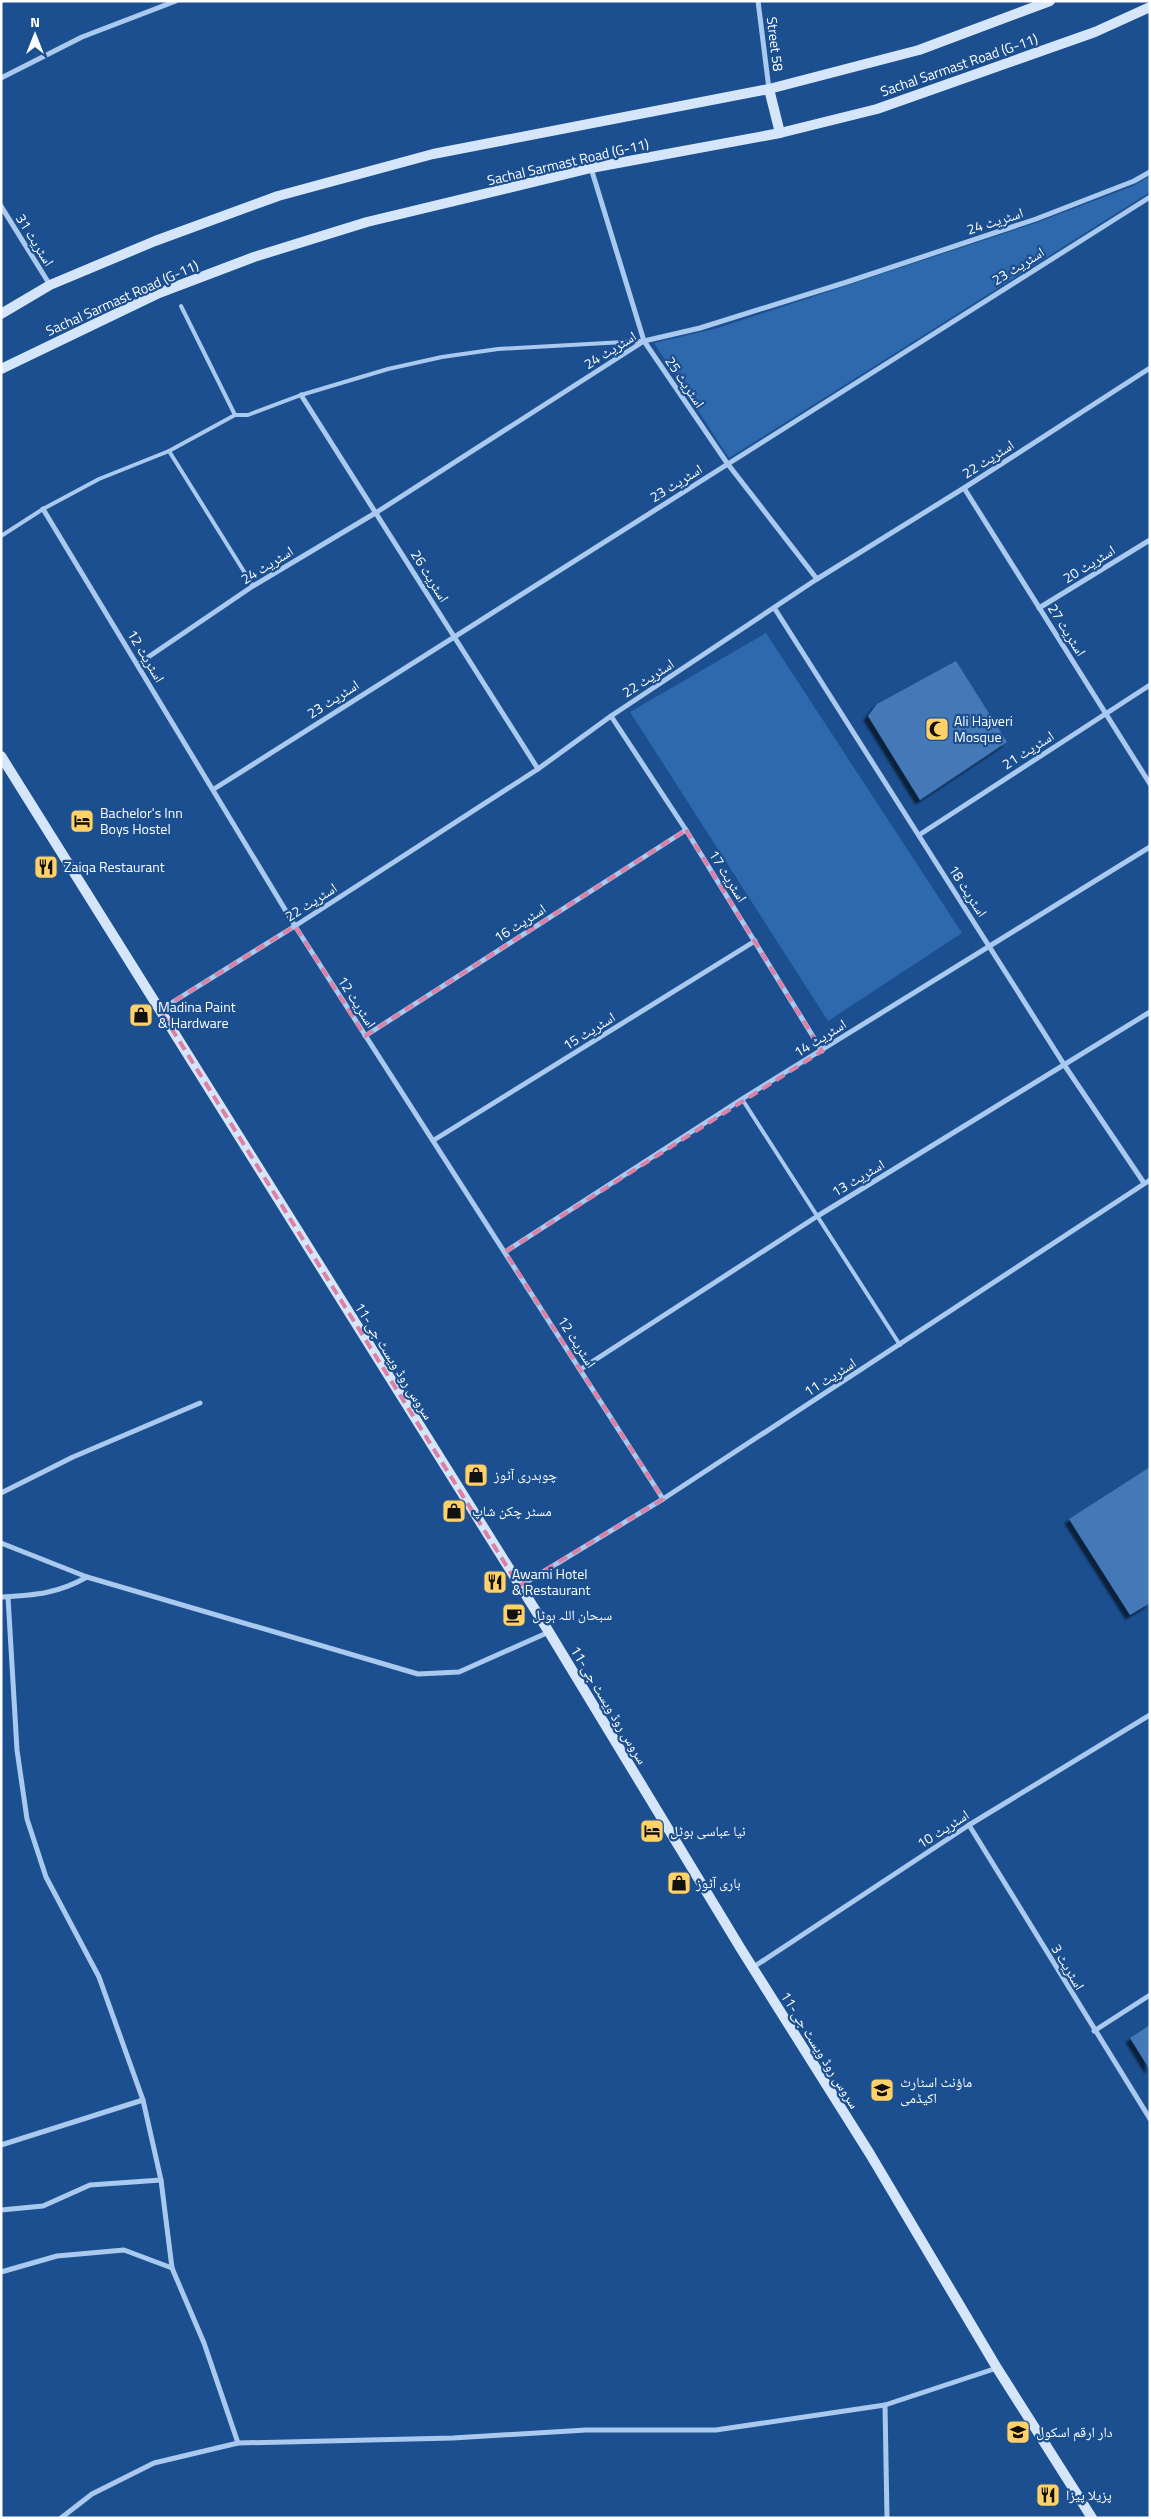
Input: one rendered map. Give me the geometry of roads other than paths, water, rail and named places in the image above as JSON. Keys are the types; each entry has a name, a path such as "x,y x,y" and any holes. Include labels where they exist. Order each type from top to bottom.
{"main road":[{"name":"Sachal Sarmast Road (G-11)","path":"1,314 50,285 156,241 288,193 433,154 769,89 919,50 1050,1"},
{"name":"Sachal Sarmast Road (G-11)","path":"1,369 159,293 254,257 367,222 591,168 780,133 877,109 1095,32 1150,7"},
{"path":"769,89 780,133"},
{"name":"سروس روڈ ویسٹ جی-11","path":"1,756 549,1632 752,1968 870,2154 997,2368 1092,2518"}],"street":[{"path":"1,78 82,37 176,1"},
{"name":"Street 58","path":"758,1 769,89"},
{"name":"اسٹریٹ 25","path":"591,168 644,341 727,464 817,579"},
{"name":"اسٹریٹ 24","path":"138,664 253,586 377,512 644,341 700,328 856,280 1036,219 1134,181 1150,172"},
{"name":"اسٹریٹ 23","path":"214,789 1150,196"},
{"name":"اسٹریٹ 31","path":"1,206 50,285"},
{"name":"اسٹریٹ 22","path":"160,1010 295,926 538,769 611,716 775,609 817,579 964,488 1150,368"},
{"name":"اسٹریٹ 26","path":"301,395 377,512 538,769"},
{"name":"اسٹریٹ 27","path":"964,488 1150,784"},
{"name":"اسٹریٹ 12","path":"44,509 295,926 582,1369 663,1499"},
{"name":"اسٹریٹ 20","path":"1039,608 1150,540"},
{"name":"اسٹریٹ 18","path":"775,609 991,946 1065,1066 1147,1182"},
{"name":"اسٹریٹ 21","path":"919,835 1150,685"},
{"name":"اسٹریٹ 17","path":"611,716 686,830 822,1050"},
{"name":"اسٹریٹ 16","path":"365,1036 686,830"},
{"name":"اسٹریٹ 14","path":"505,1252 742,1099 1150,847"},
{"name":"اسٹریٹ 15","path":"434,1140 755,941"},
{"name":"اسٹریٹ 13","path":"582,1369 816,1217 1065,1066 1150,1012"},
{"name":"اسٹریٹ 11","path":"519,1586 663,1499 1147,1182"},
{"path":"1,1493 73,1457 200,1402"},
{"path":"1,1543 87,1577 418,1674 459,1672 549,1632"},
{"path":"1,1597 48,1594 69,1588 87,1577"},
{"path":"8,1597 17,1750 27,1819 46,1877 99,1977 143,2100 161,2180 172,2268 204,2343 238,2443"},
{"name":"اسٹریٹ 10","path":"752,1968 969,1825 1150,1714"},
{"name":"اسٹریٹ 3","path":"969,1825 1094,2031 1150,2119"},
{"path":"1094,2031 1150,1995"},
{"path":"1,2145 143,2100"},
{"path":"1,2210 43,2206 90,2185 161,2180"},
{"path":"1,2272 57,2256 124,2250 172,2268"},
{"path":"61,2518 92,2494 154,2464 238,2443 453,2438 586,2430 716,2430 885,2405 997,2368"},
{"path":"885,2405 887,2518"}],"lane":[{"path":"181,306 235,415"},
{"path":"1,536 44,509 100,479 169,451 235,415 248,415 301,395 388,369 442,357 498,349 644,341"},
{"path":"169,451 253,586"},
{"path":"742,1099 816,1217 900,1345"}],"place":[{"name":"Ali Hajveri Mosque","path":"937,729"},
{"name":"Bachelor's Inn Boys Hostel","path":"82,821"},
{"name":"Zaiqa Restaurant","path":"46,867"},
{"name":"Madina Paint & Hardware","path":"141,1015"},
{"name":"چوہدری آٹوز","path":"476,1475"},
{"name":"مسٹر چکن شاپ","path":"454,1511"},
{"name":"Awami Hotel & Restaurant","path":"495,1582"},
{"name":"سبحان اللہ ہوٹل","path":"514,1615"},
{"name":"نیا عباسی ہوٹل","path":"652,1831"},
{"name":"باری آٹوز","path":"679,1883"},
{"name":"ماؤنٹ اسٹارٹ اکیڈمی","path":"882,2090"},
{"name":"دار ارقم اسکول","path":"1018,2432"},
{"name":"پزیلا پیزا","path":"1048,2495"}]}
